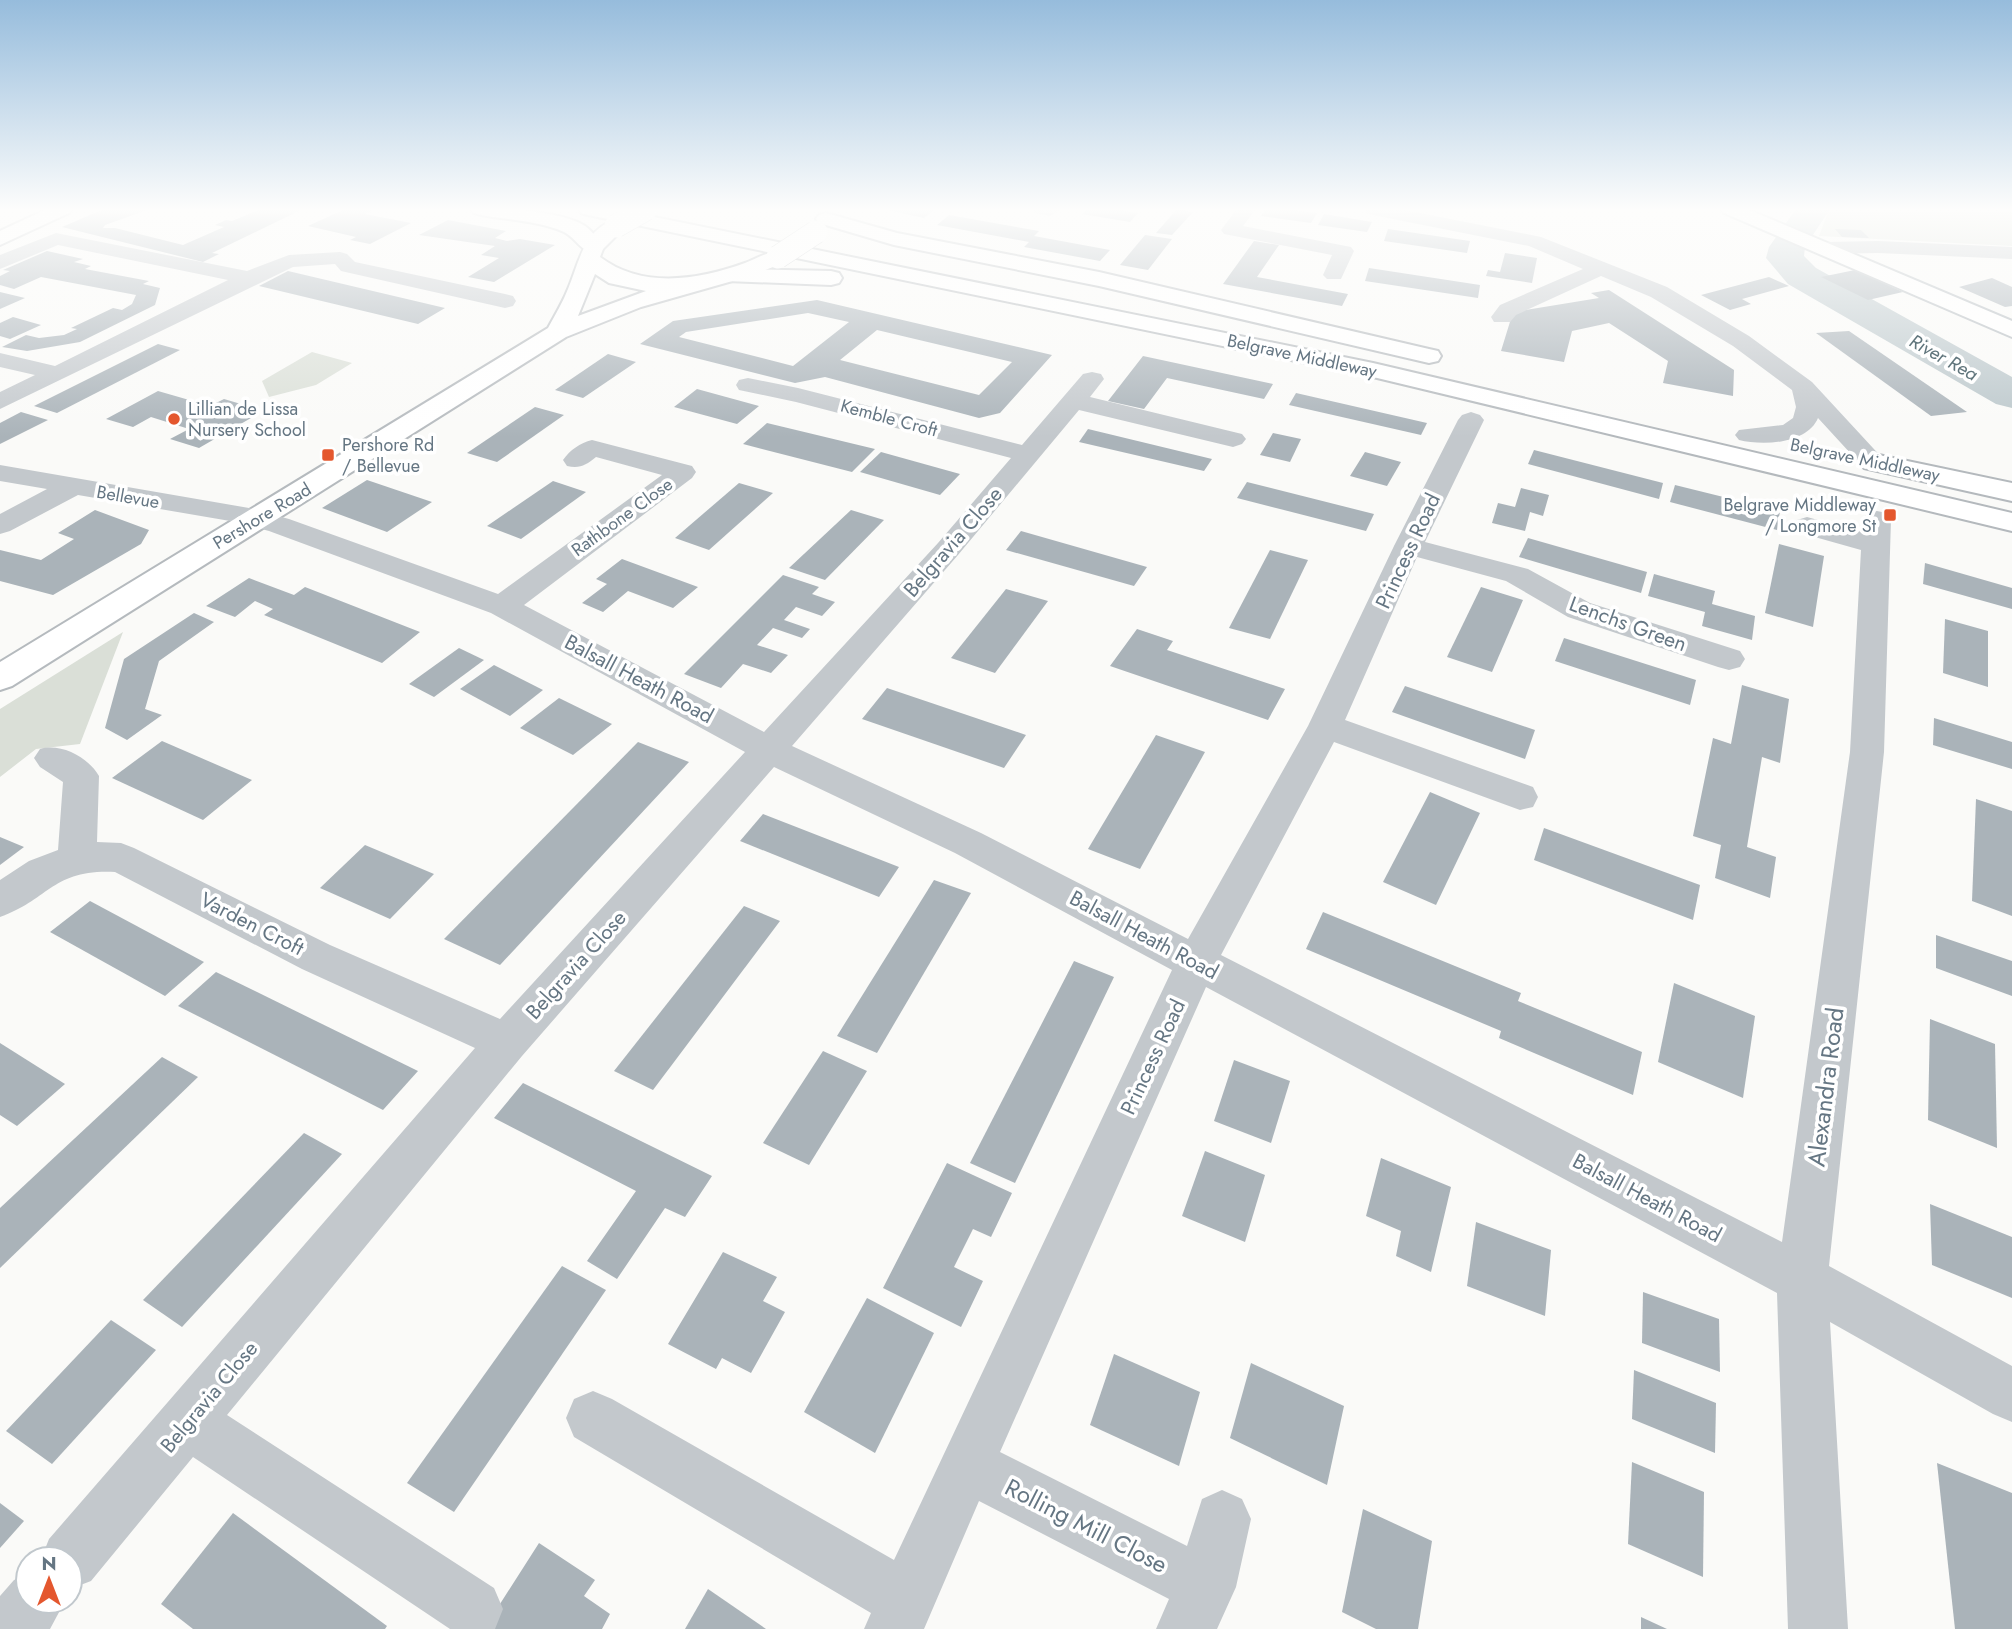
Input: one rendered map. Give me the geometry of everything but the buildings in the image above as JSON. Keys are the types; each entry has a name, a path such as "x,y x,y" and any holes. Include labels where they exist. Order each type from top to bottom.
{"main road":[{"path":"558,332 581,285"},
{"name":"Pershore Road","path":"0,678 558,332 633,302 690,285"},
{"path":"885,285 1692,444"},
{"name":"Belgrave Middleway","path":"961,285 1373,370 2012,522"},
{"name":"Belgrave Middleway","path":"1046,285 1211,317 2012,492"},
{"path":"1125,285 1448,361"},
{"path":"1910,285 2012,330"}],"street":[{"path":"0,402 235,285"},
{"path":"431,285 505,301"},
{"path":"1502,317 1508,310 1564,285"},
{"path":"1642,285 1659,292 1741,341 1803,387 1872,461"},
{"path":"0,360 56,373"},
{"name":"Kemble Croft","path":"748,385 798,395 1028,455"},
{"path":"1748,435 1789,432 1805,421 1808,407 1803,387"},
{"name":"Belgravia Close","path":"83,1545 507,1042 770,750 1083,390 1233,439"},
{"name":"Princess Road","path":"900,1615 965,1465 1196,962 1325,726 1408,546 1471,420"},
{"name":"Rathbone Close","path":"502,606 683,472 592,448 576,460"},
{"name":"Bellevue","path":"0,473 239,514 257,520"},
{"path":"0,525 72,486"},
{"name":"Balsall Heath Road","path":"257,520 279,525 502,606 770,750 968,843 1196,962 1802,1279 2012,1395"},
{"name":"Alexandra Road","path":"1807,526 1876,532 1867,752 1802,1279 1818,1629"},
{"name":"Lenchs Green","path":"1408,546 1517,575 1579,610 1729,659"},
{"path":"1325,726 1520,797"},
{"path":"52,758 81,776 77,857"},
{"name":"Varden Croft","path":"0,901 46,869 77,857 95,855 121,858 316,957 507,1042"},
{"path":"593,1418 900,1615"},
{"path":"189,1422 474,1609"},
{"name":"Rolling Mill Close","path":"965,1465 1196,1608 1222,1519"},
{"path":"11,1629 23,1615"}],"shaded area":[{"path":"312,352 352,363 316,385 269,397 262,381"},
{"path":"123,632 80,744 36,749 0,777 0,709"}],"waterway":[{"name":"River Rea","path":"1818,285 2012,395"}],"place":[{"name":"Lillian de Lissa Nursery School","path":"174,419"},
{"name":"Pershore Rd / Bellevue","path":"328,455"},
{"name":"Belgrave Middleway / Longmore St","path":"1890,515"}]}
